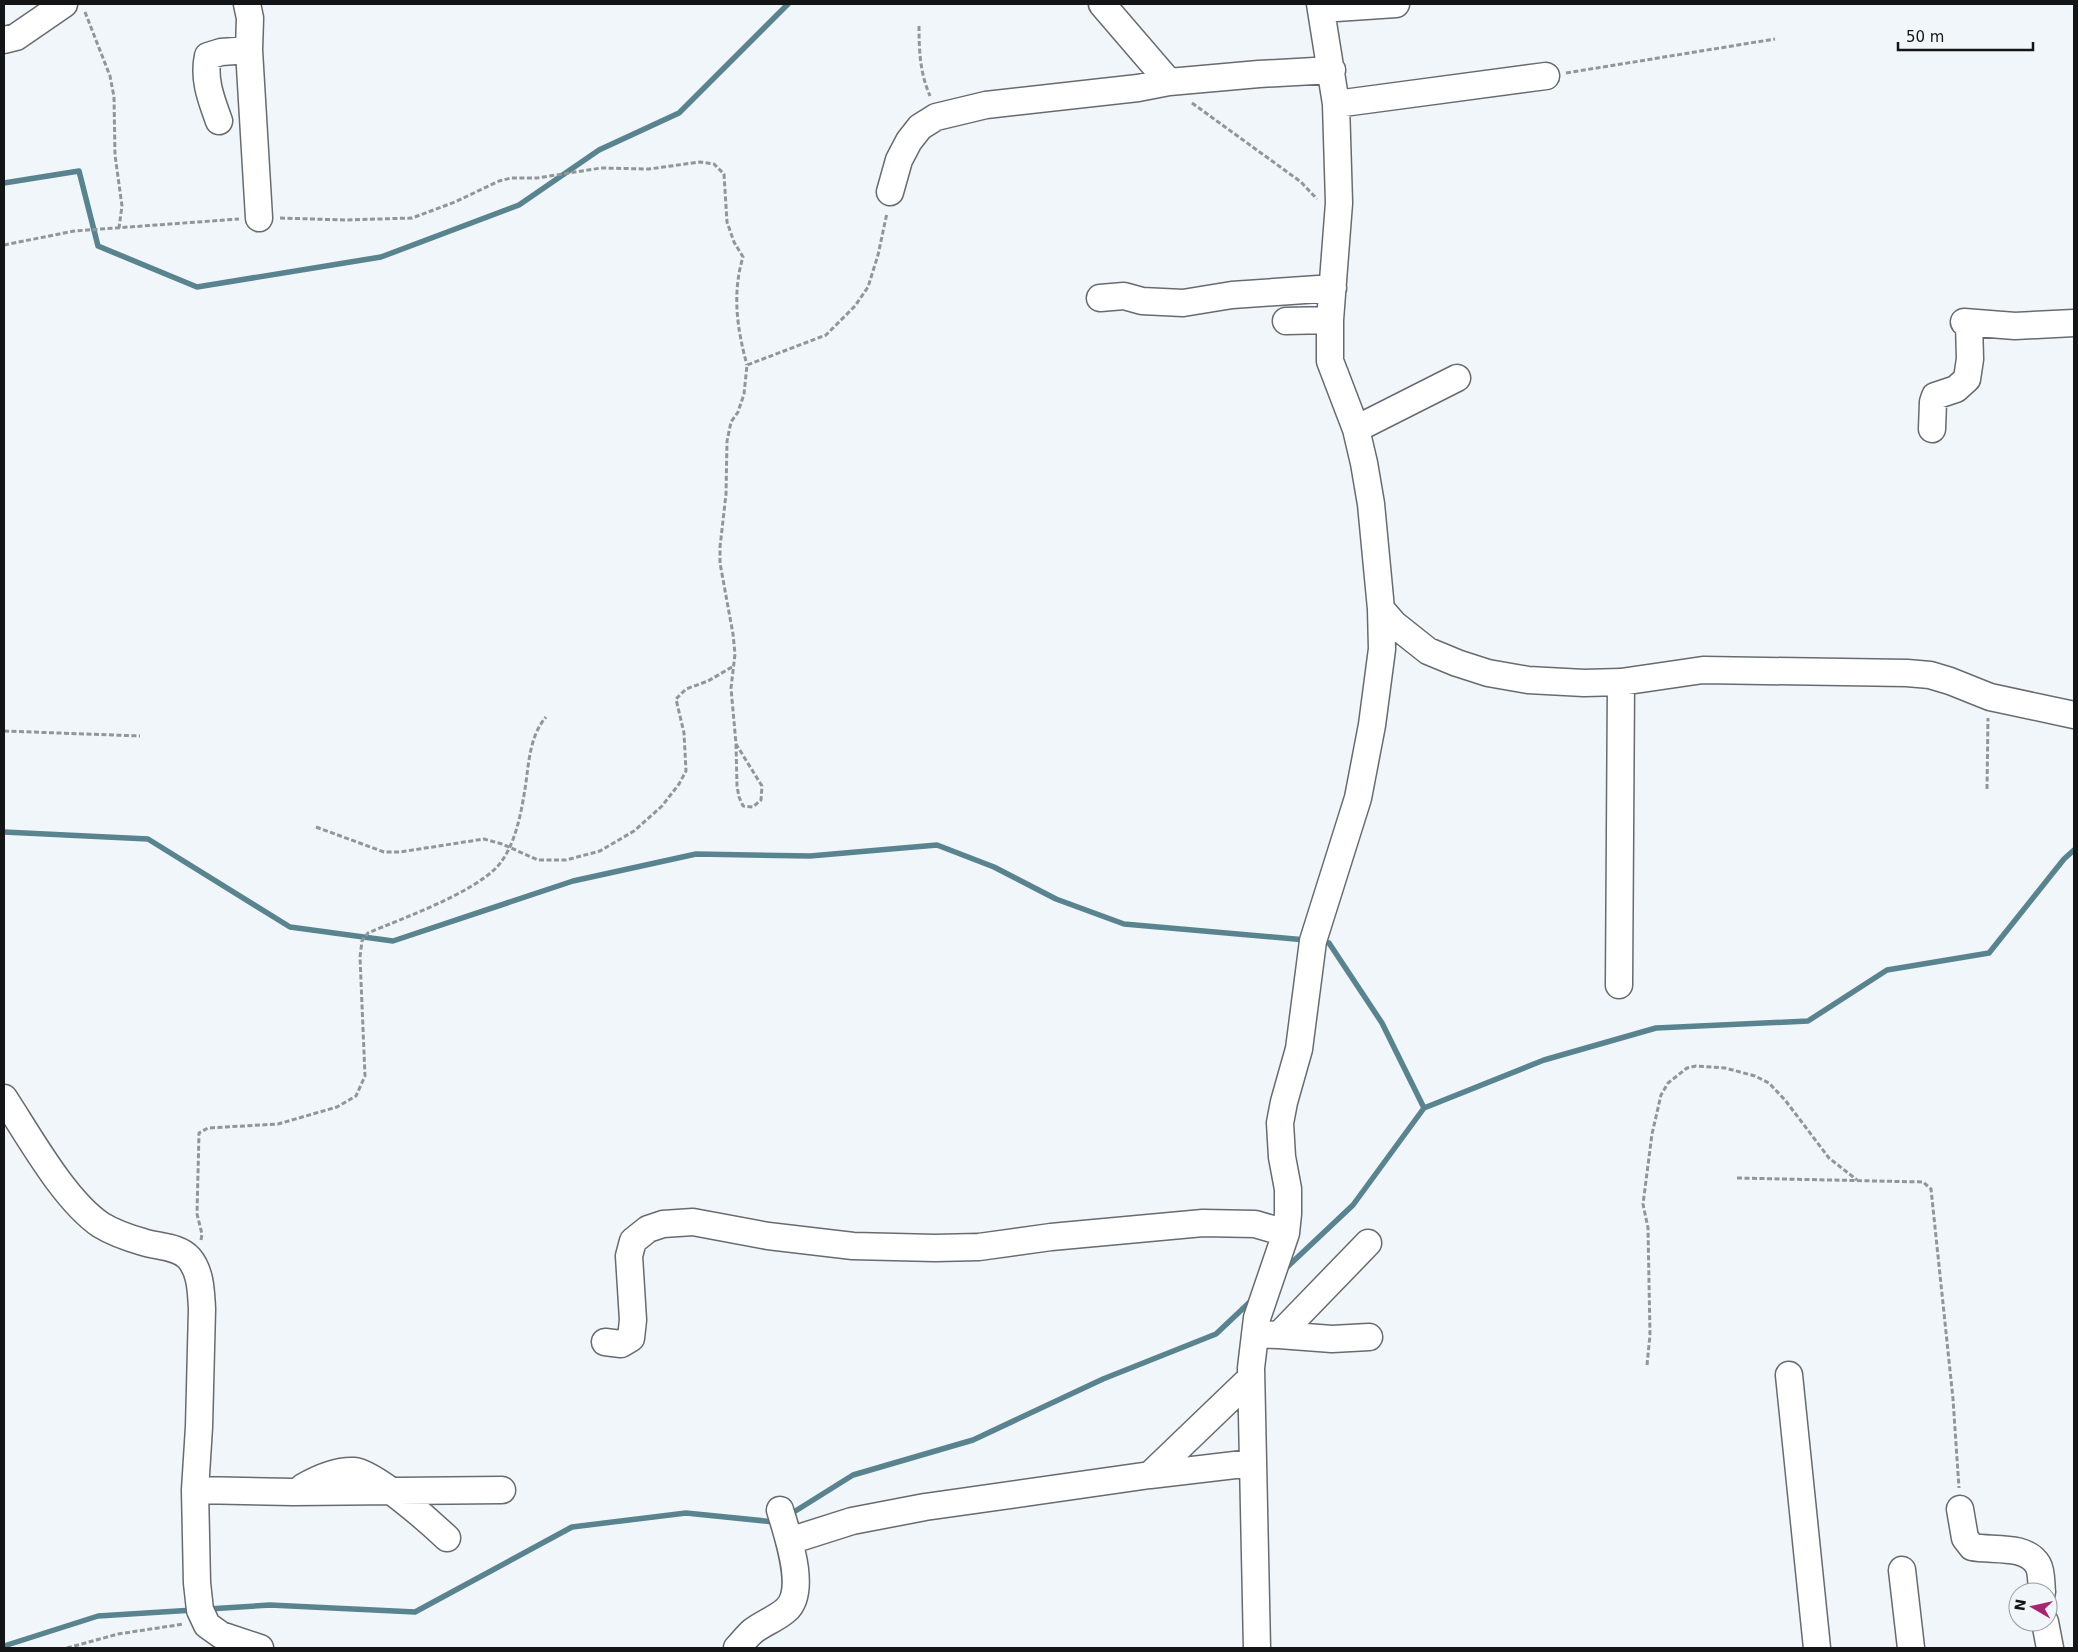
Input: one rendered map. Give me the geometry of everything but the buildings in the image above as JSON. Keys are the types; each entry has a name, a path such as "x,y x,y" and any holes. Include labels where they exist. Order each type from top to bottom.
{"street":[{"path":"4,40 16,37 64,4"},
{"path":"247,4 251,31 249,50 259,218"},
{"path":"1102,4 1169,82"},
{"path":"1257,1648 1251,1378 1267,1334 1265,1292 1286,1233 1288,1189 1282,1157 1280,1123 1299,1049 1314,941 1358,798 1372,724 1382,649 1381,609 1364,463 1356,429 1330,361 1330,320 1338,224 1336,104 1321,6 1396,4"},
{"path":"219,120 209,95 205,70 208,56 221,52 249,50"},
{"path":"890,192 899,160 909,141 920,127 941,116 986,105 1138,88 1169,82 1332,70"},
{"path":"1336,104 1546,76"},
{"path":"1100,298 1124,296 1142,301 1183,303 1232,295 1333,288"},
{"path":"1286,321 1330,320"},
{"path":"1932,429 1932,402 1935,396 1956,389 1968,379 1970,358 1966,323 2015,326 2074,323"},
{"path":"1356,429 1457,378"},
{"path":"1381,609 1394,624 1428,651 1488,673 1528,680 1584,683 1621,682 1703,670 1907,673 1930,675 1990,697 2074,715"},
{"path":"1382,649 1428,651"},
{"path":"1618,985 1621,682"},
{"path":"4,1098 57,1178 80,1207 101,1224 125,1237 176,1249 188,1257 194,1266 201,1292 202,1309 199,1427 195,1490 197,1583 200,1610 207,1625 221,1635 260,1648"},
{"path":"605,1342 621,1344 632,1338 633,1320 629,1256 633,1241 648,1229 663,1224 693,1222 768,1236 853,1246 934,1248 979,1247 1051,1237 1203,1223 1255,1224 1286,1233"},
{"path":"1267,1334 1368,1243"},
{"path":"1267,1334 1332,1339 1369,1338"},
{"path":"1789,1375 1817,1648"},
{"path":"1150,1476 1251,1378"},
{"path":"789,1541 852,1521 925,1507 1252,1464"},
{"path":"195,1490 293,1492 502,1490"},
{"path":"390,1491 425,1517 447,1538"},
{"path":"1960,1509 1965,1538 1972,1547 2018,1551 2031,1556 2039,1566 2041,1582"},
{"path":"737,1648 753,1631 772,1621 788,1608 794,1600 797,1588 789,1541 780,1510"},
{"path":"1902,1570 1911,1648"},
{"path":"2047,1632 2050,1648"}],"path":[{"path":"81,4 110,76 114,97 115,155 122,206 119,228"},
{"path":"919,26 919,56 924,81 941,116"},
{"path":"1546,76 1775,39"},
{"path":"1169,82 1200,109 1301,182 1338,224"},
{"path":"4,245 74,231 259,218 345,220 412,218 511,178 536,178 601,168 649,169 700,162 714,164 724,174 727,222 734,242 743,257 738,272 736,297 740,334 747,365 744,394 738,412 731,422 727,441 726,494 720,563 735,654 732,667 732,715 736,744 739,797 743,806 753,807 761,800 762,786 736,744"},
{"path":"747,365 826,335 855,306 868,287 873,271 886,223 890,192"},
{"path":"316,827 384,852 400,852 484,839 538,860 566,860 600,850 634,831 662,806 679,784 686,771 684,733 676,699 686,689 708,681 732,667"},
{"path":"1986,789 1987,722 1990,697"},
{"path":"194,1266 202,1234 197,1214 199,1133 208,1128 278,1124 337,1107 356,1096 365,1076 360,957 362,942 368,933 448,898 497,867 509,848 518,824 529,754 538,725 546,717"},
{"path":"4,731 140,736"},
{"path":"1647,1365 1650,1335 1648,1228 1643,1204 1652,1134 1661,1095 1668,1083 1687,1068 1696,1066 1725,1068 1756,1076 1769,1083 1785,1100 1816,1143 1830,1158 1857,1180"},
{"path":"1736,1178 1923,1182 1931,1190 1953,1399 1960,1509"},
{"path":"67,1648 118,1634 147,1629 189,1624 207,1625"}],"waterway":[{"path":"4,183 79,171 98,246 197,287 381,257 519,205 599,150 679,113 788,4"},
{"path":"4,832 148,839 290,927 393,941 573,881 696,854 810,856 937,845 994,867 1056,899 1124,924 1306,940"},
{"path":"1284,1270 1353,1205 1424,1108 1544,1060 1656,1028 1808,1021 1887,970 1989,953 2064,859 2074,850"},
{"path":"1320,942 1329,943 1382,1023 1424,1108"},
{"path":"789,1515 853,1475 973,1440 1103,1379 1216,1334 1252,1300"},
{"path":"208,1609 270,1605 415,1612 572,1527 686,1513 775,1522"},
{"path":"4,1646 98,1616 194,1610"}]}
